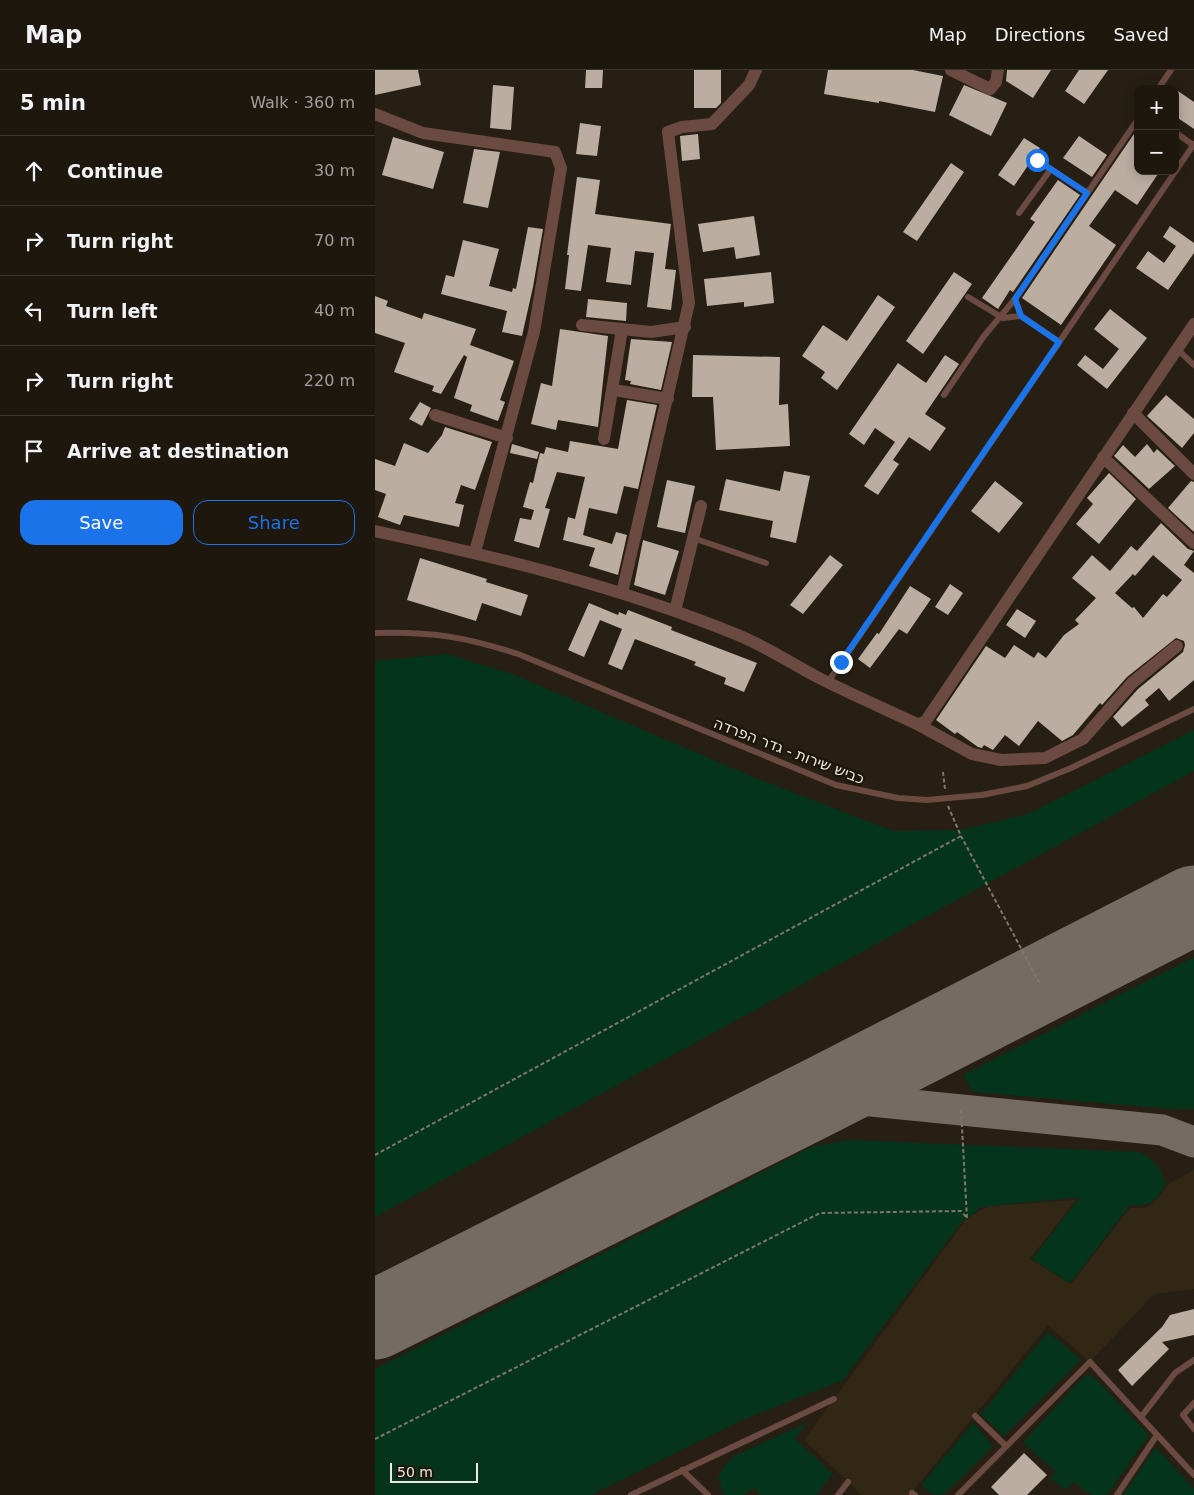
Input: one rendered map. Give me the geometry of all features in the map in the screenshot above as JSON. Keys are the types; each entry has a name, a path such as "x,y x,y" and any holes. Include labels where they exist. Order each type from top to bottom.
{"street":[{"path":"623,593 689,303 668,132 682,127 712,124 749,85 756,70"},
{"path":"951,70 990,89 996,82 998,70"},
{"path":"375,114 423,133 555,152 561,168 534,332 475,552"},
{"path":"917,724 925,722 932,713 1194,324"},
{"path":"581,325 651,332 685,327"},
{"path":"604,439 614,390 622,329"},
{"path":"614,390 668,399"},
{"path":"1133,413 1194,474"},
{"path":"435,415 507,438"},
{"path":"1103,457 1192,535"},
{"path":"675,611 701,506"},
{"path":"375,531 475,552 595,583 675,611 740,636 973,754 1001,760 1045,758 1083,739 1132,683 1177,646"}],"lane":[{"path":"1161,85 1171,70"},
{"path":"944,395 984,336 1015,299 1134,125"},
{"path":"828,682 1194,144 1179,135"},
{"path":"1037,160 1087,193"},
{"path":"1019,214 1051,169"},
{"path":"968,297 1003,318 1021,316"},
{"path":"1015,299 1021,316 1059,342"},
{"path":"1177,349 1194,365"},
{"path":"693,538 766,563"},
{"name":"כביש שירות - גדר הפרדה","path":"375,633 418,632 482,642 517,654 836,785 897,798 945,799 983,795 1027,786 1071,768 1194,708"},
{"path":"1141,1417 1175,1373 1194,1360"},
{"path":"958,1495 1090,1362 1192,1471"},
{"path":"631,1495 834,1399"},
{"path":"1194,1403 1183,1415 1194,1429"},
{"path":"975,1416 1006,1446"},
{"path":"1117,1495 1157,1435"},
{"path":"682,1470 708,1495"},
{"path":"838,1495 848,1482"}],"path":[{"path":"943,772 945,799 961,836 1040,984"},
{"path":"375,1155 961,836"},
{"path":"375,1439 820,1213 961,1211 967,1218 961,1110"}],"shaded area":[{"path":"1194,1170 1194,1289 1154,1294 1090,1362 1048,1325 910,1495 862,1495 804,1440 967,1218 989,1206 1076,1200 1030,1259 1071,1284 1130,1208 1145,1208 1154,1203 1170,1183"}],"green space":[{"path":"447,654 515,675 758,779 893,831 961,830 1028,814 1194,730 1194,771 375,1217 375,661"},
{"path":"1194,957 1194,1109 1173,1109 973,1092 963,1075"},
{"path":"848,1140 1139,1152 1157,1165 1165,1185 1152,1202 1143,1205 1130,1205 1070,1283 1032,1259 1080,1197 982,1207 961,1223 843,1380 740,1421 591,1495 375,1495 375,1369 812,1147"},
{"path":"1048,1332 1081,1360 1004,1436 981,1414"},
{"path":"1089,1375 1096,1379 1149,1435 1107,1495 1091,1495 1074,1482 1066,1490 1050,1478 1056,1472 1023,1443 1080,1380"},
{"path":"807,1423 795,1439 833,1474 816,1495 759,1495 755,1488 742,1495 724,1495 718,1477 725,1465 734,1456"},
{"path":"973,1423 993,1446 951,1488 941,1495 932,1494 921,1485"},
{"path":"1156,1447 1194,1489 1194,1495 1123,1495"}],"building":[{"path":"375,70 418,70 421,85 375,95"},
{"path":"586,70 603,70 602,88 585,88"},
{"path":"694,70 721,70 721,103 716,108 694,108"},
{"path":"828,70 913,70 943,76 935,112 879,101 879,103 824,94"},
{"path":"1007,70 1051,70 1033,98 1006,81"},
{"path":"1079,70 1108,70 1084,104 1065,91"},
{"path":"493,85 514,87 511,130 490,128"},
{"path":"964,85 1007,103 991,136 949,115"},
{"path":"1179,92 1194,102 1194,129 1179,119"},
{"path":"580,123 601,126 597,156 576,154"},
{"path":"698,134 700,159 682,161 680,136"},
{"path":"1134,134 1134,175 1157,175 1137,205 1115,190 1089,226 1116,245 1061,325 1022,298"},
{"path":"1079,136 1107,155 1092,177 1063,158"},
{"path":"393,137 444,152 433,189 382,175"},
{"path":"1024,138 1040,148 1014,186 998,175"},
{"path":"474,149 500,152 488,208 463,203"},
{"path":"951,163 964,172 917,241 903,232"},
{"path":"577,177 600,180 595,214 671,224 665,269 676,270 671,310 647,307 654,253 635,251 631,285 606,282 611,248 588,245 581,291 565,289 569,255 567,255"},
{"path":"1058,180 1080,195 1013,292 1010,290 998,309 982,298 1035,222 1030,219"},
{"path":"754,216 760,255 736,259 734,247 703,252 698,224"},
{"path":"1170,226 1194,243 1194,253 1168,290 1136,268 1148,251 1164,263 1176,246 1163,237"},
{"path":"528,227 543,229 522,336 502,332 507,311 441,294 446,275 454,277 463,240 499,249 489,286 512,292 513,288 516,289"},
{"path":"771,272 774,303 744,307 744,302 707,306 704,279"},
{"path":"954,272 972,284 923,354 906,341"},
{"path":"878,295 895,307 837,390 821,378 825,372 802,356 823,325 847,341"},
{"path":"375,296 388,301 386,306 422,319 424,313 476,329 470,345 514,361 500,400 505,402 498,421 470,411 472,405 454,398 467,357 464,355 441,394 432,391 434,386 394,372 405,343 375,333"},
{"path":"588,299 627,303 626,321 586,317"},
{"path":"1110,309 1147,338 1107,389 1077,365 1085,355 1103,369 1119,349 1094,329"},
{"path":"560,329 608,336 598,427 558,420 556,430 531,424 541,383 552,386"},
{"path":"631,339 672,342 661,390 630,384 631,381 625,380"},
{"path":"693,355 780,357 779,405 788,404 790,446 716,450 713,397 692,397"},
{"path":"945,355 959,364 925,414 946,428 930,451 909,437 893,460 899,464 878,495 864,486 895,442 875,428 864,445 849,434 898,363 926,383"},
{"path":"1166,395 1194,419 1194,433 1182,448 1147,416"},
{"path":"627,400 657,405 638,489 624,486 617,514 589,508 583,535 612,544 616,532 627,535 618,575 589,566 595,548 563,540 568,517 575,519 585,477 557,472 545,508 550,509 539,548 514,541 520,518 531,520 534,510 523,507 530,482 533,483 540,453 544,454 546,447 568,452 570,441 618,449"},
{"path":"420,402 431,408 422,426 409,419"},
{"path":"445,427 492,442 475,490 461,485 455,503 464,505 459,527 404,515 400,525 378,517 386,494 375,490 375,459 395,466 404,443 428,453 442,435"},
{"path":"512,444 539,452 537,459 510,453"},
{"path":"1147,444 1154,453 1157,449 1175,466 1149,489 1114,456 1123,445 1135,457"},
{"path":"784,471 810,476 796,543 770,537 773,521 719,510 726,479 780,491"},
{"path":"1109,473 1136,499 1099,544 1076,524 1093,504 1087,498"},
{"path":"667,480 695,486 685,533 657,527"},
{"path":"995,481 1023,503 999,533 971,511"},
{"path":"1191,481 1194,482 1194,532 1168,508"},
{"path":"1161,523 1188,549 1194,551 1184,565 1194,573 1194,680 1169,701 1159,688 1145,700 1149,705 1122,727 1113,717 1138,689 1183,652 1184,641 1176,638 1127,677 1102,705 1100,703 1073,735 1062,741 1038,721 1019,746 1005,735 993,750 984,745 982,748 978,747 957,732 955,734 936,720 986,646 1005,658 1014,645 1034,658 1038,652 1046,658 1064,635 1079,624 1075,620 1096,598 1072,578 1092,555 1110,571 1131,546 1137,551","holes":["1153,555 1182,580 1167,597 1163,594 1143,618 1134,607 1132,608 1115,593 1133,574 1135,576"]},
{"path":"643,540 679,551 665,595 634,585"},
{"path":"830,555 843,565 803,614 790,605"},
{"path":"420,558 487,579 486,582 528,595 521,616 482,603 476,621 407,600"},
{"path":"950,584 963,593 948,615 935,607"},
{"path":"910,586 931,599 907,634 899,629 870,668 858,659 877,633 879,634"},
{"path":"589,603 618,615 619,612 626,615 628,610 672,627 671,630 757,663 744,692 724,684 726,678 694,665 696,662 635,639 622,670 608,664 622,629 600,620 584,657 568,650"},
{"path":"1017,609 1036,621 1025,638 1006,625"},
{"path":"1194,1309 1194,1335 1162,1342 1169,1349 1132,1386 1118,1370 1162,1327 1170,1315"},
{"path":"1024,1453 1047,1475 1027,1495 999,1495 991,1487"}],"taxiway":[{"path":"821,1096 1162,1130 1194,1142"}],"runway":[{"path":"375,1320 821,1096 1194,905"}],"route":[{"path":"841,662 1059,342 1021,316 1015,299 1087,193 1037,160"}]}
